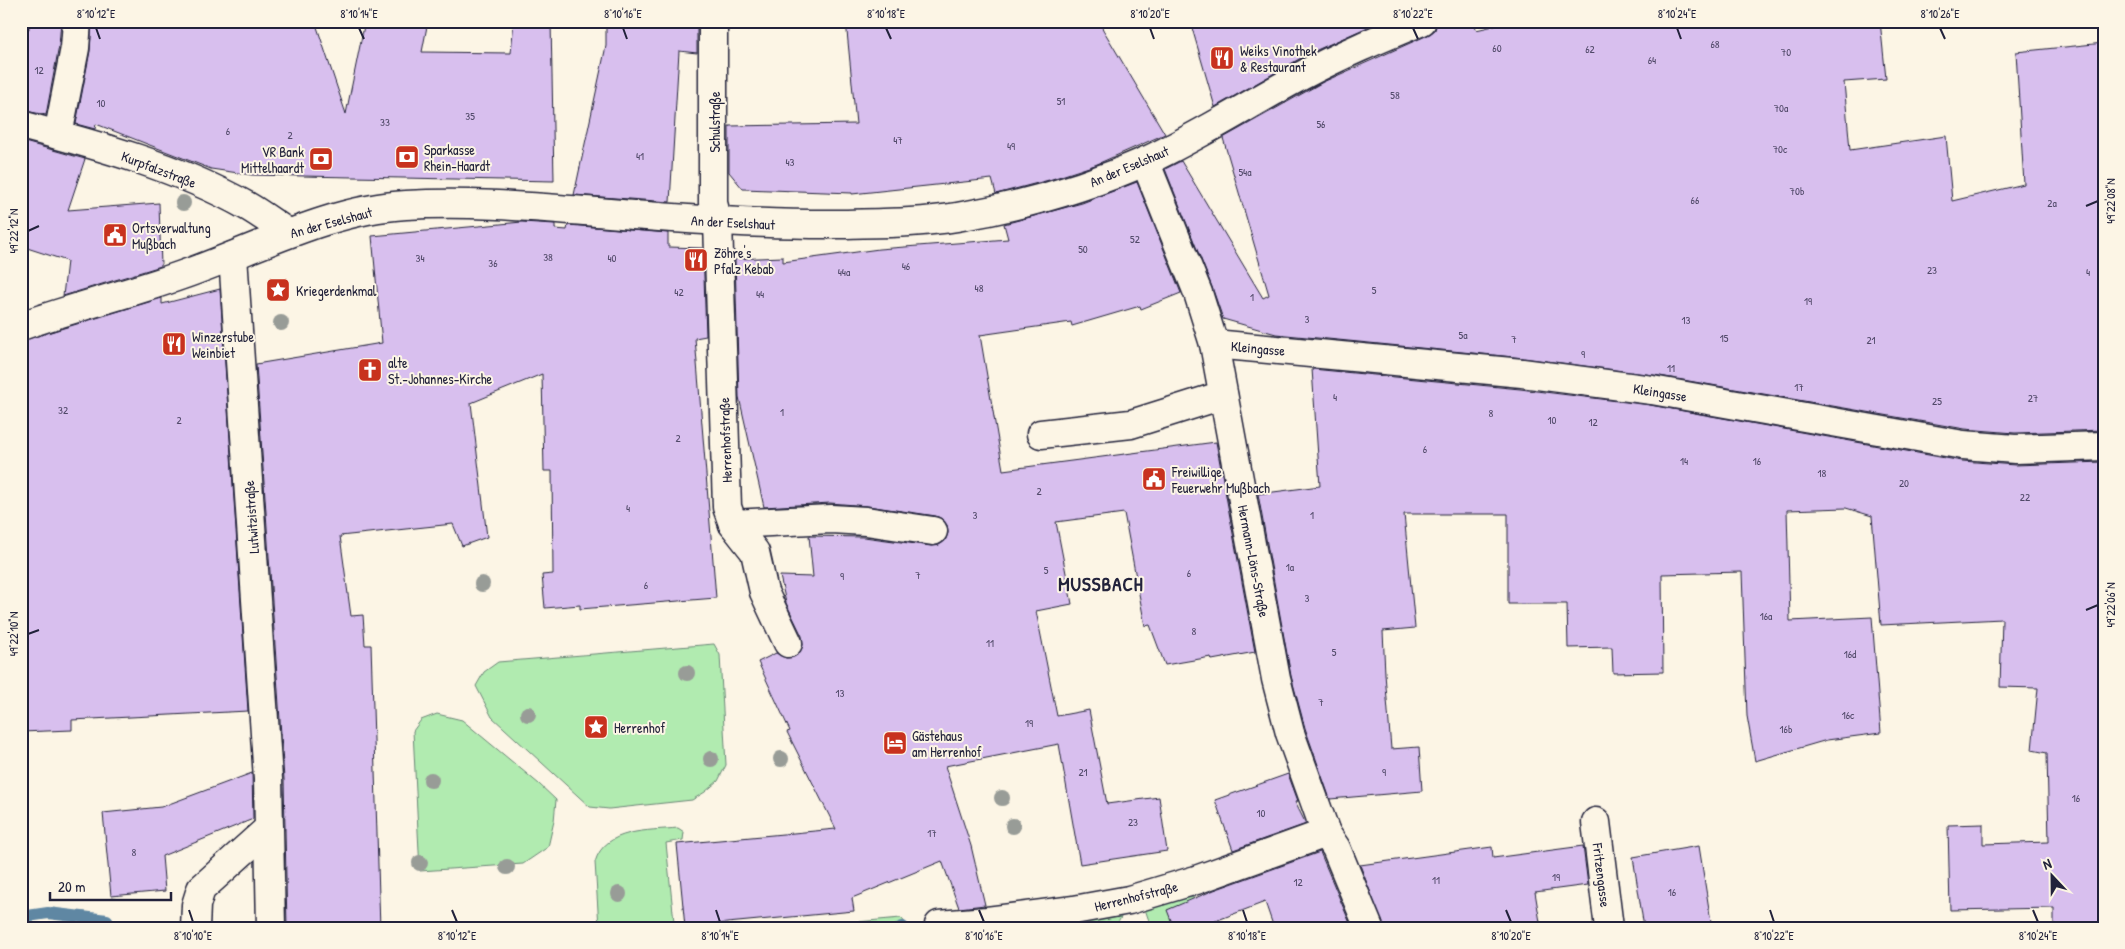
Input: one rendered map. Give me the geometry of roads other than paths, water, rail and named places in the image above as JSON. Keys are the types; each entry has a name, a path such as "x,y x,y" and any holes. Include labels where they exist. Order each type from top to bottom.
{"street":[{"path":"58,135 75,48 77,21"},
{"name":"Schulstraße","path":"713,21 713,203 718,222"},
{"name":"An der Eselshaut","path":"21,326 180,276 288,233 359,212 401,205 455,202 718,222 791,224 903,223 954,217 1023,203 1080,188 1145,161 1240,112 1308,73 1367,44 1422,21"},
{"name":"Kurpfalzstraße","path":"21,125 114,152 177,174 247,206 288,233"},
{"name":"Hermann-Löns-Straße","path":"1145,161 1198,292 1214,344 1276,679 1290,733 1326,833 1336,848 1369,928"},
{"name":"Herrenhofstraße","path":"718,222 727,507 733,524 755,552 764,592 788,642"},
{"name":"Lutwitzistraße","path":"233,256 268,779 272,928"},
{"name":"Kleingasse","path":"1214,344 1522,373 1652,390 1963,445 2015,449 2104,446"},
{"path":"1041,434 1131,424 1223,395"},
{"path":"733,524 830,519 866,521 933,531"},
{"name":"Fritzengasse","path":"1596,822 1609,928"},
{"path":"196,928 196,905 200,889 269,828"},
{"name":"Herrenhofstraße","path":"938,924 987,921 1074,910 1129,900 1196,880 1326,833"}],"waterway":[{"name":"MUSSBACH","path":"21,917 48,913 107,920"}],"place":[{"name":"Weiks Vinothek & Restaurant","path":"1222,58"},
{"name":"Sparkasse Rhein-Haardt","path":"407,157"},
{"name":"VR Bank Mittelhaardt","path":"321,159"},
{"name":"Ortsverwaltung Mußbach","path":"115,235"},
{"name":"Zöhre's Pfalz Kebab","path":"696,260"},
{"name":"Kriegerdenkmal","path":"278,290"},
{"name":"Winzerstube Weinbiet","path":"174,344"},
{"name":"alte St.-Johannes-Kirche","path":"370,370"},
{"name":"Freiwillige Feuerwehr Mußbach","path":"1154,479"},
{"name":"Herrenhof","path":"596,727"},
{"name":"Gästehaus am Herrenhof","path":"895,743"}],"district":[{"name":"MUSSBACH","path":"1101,584"}]}
